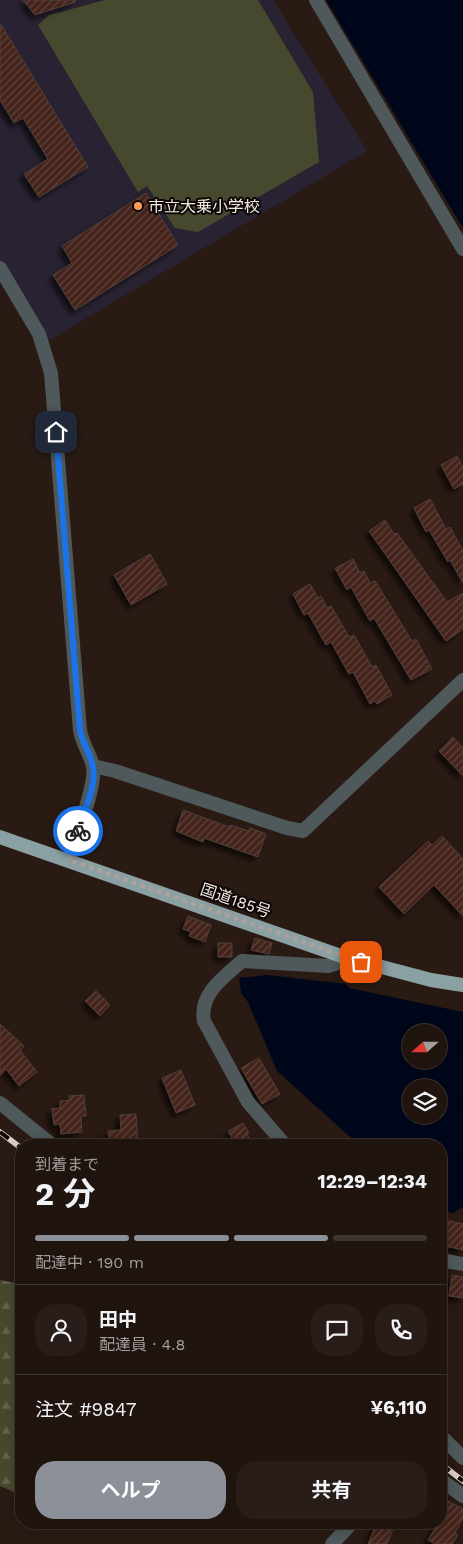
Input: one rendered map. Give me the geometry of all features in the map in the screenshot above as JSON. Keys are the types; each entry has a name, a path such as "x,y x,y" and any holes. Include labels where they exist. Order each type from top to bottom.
{"highway":[{"name":"国道185号","path":"0,837 344,957 431,980 463,985"}],"street":[{"path":"316,0 463,249"},
{"path":"0,268 39,334 51,372 80,730 82,741 93,766 93,781 69,860"},
{"path":"93,766 115,770 286,828 303,831 463,680"},
{"path":"280,1139 248,1102 204,1021 202,1010 213,986 242,961 328,966 338,963 344,957"},
{"path":"0,1103 45,1139"},
{"path":"447,1261 463,1264"},
{"path":"447,1442 463,1458"},
{"path":"447,1484 463,1496"},
{"path":"332,1544 346,1529"}],"shaded area":[{"name":"市立大乗小学校","path":"0,0 273,0 367,151 48,341 0,260"}],"green space":[{"path":"105,0 258,0 313,92 319,162 198,232 175,228 147,186 138,192 38,25 49,15"},
{"path":"0,1280 15,1283 15,1492 0,1486"}],"water":[{"path":"326,0 463,0 463,228"},
{"path":"267,975 346,984 349,988 463,1012 463,1207 453,1213 447,1212 447,1139 352,1139 277,1071 248,1002 241,993 239,978"}],"building":[{"path":"23,0 75,0 75,2 35,15"},
{"path":"0,23 88,167 39,197 24,174 48,159 23,118 14,123 0,100"},
{"path":"146,193 178,245 75,310 53,275 72,263 62,246"},
{"path":"457,456 463,467 463,484 454,489 441,465"},
{"path":"430,499 446,529 450,527 463,551 463,583 429,530 426,532 414,508"},
{"path":"385,520 394,534 397,533 447,602 463,593 463,629 446,641 369,531"},
{"path":"150,554 167,584 131,605 114,575"},
{"path":"353,559 360,573 364,571 370,583 375,581 412,641 416,639 432,669 411,680 374,618 370,621 351,587 347,590 335,568"},
{"path":"310,584 318,598 321,596 327,608 331,606 349,637 354,635 372,667 376,665 392,695 377,704 375,701 370,704 353,672 349,674 331,642 326,645 308,613 304,615 293,594"},
{"path":"453,737 463,748 463,776 439,751"},
{"path":"183,810 229,827 230,825 249,831 250,828 266,834 258,857 204,838 203,842 176,831"},
{"path":"442,836 463,859 463,916 434,885 404,914 379,887 428,841 432,845"},
{"path":"188,916 211,925 205,942 189,936 191,932 183,929"},
{"path":"255,938 272,943 269,954 251,950"},
{"path":"218,943 232,943 232,957 218,957"},
{"path":"96,991 110,1005 100,1016 85,1001"},
{"path":"0,1024 24,1046 20,1050 37,1072 19,1086 6,1069 0,1076"},
{"path":"259,1058 280,1094 262,1104 241,1068"},
{"path":"181,1070 195,1105 176,1113 162,1078"},
{"path":"84,1095 86,1116 81,1116 82,1132 61,1134 60,1124 54,1125 52,1109 60,1108 60,1101 70,1100 69,1096"},
{"path":"136,1114 138,1139 109,1139 108,1131 121,1130 120,1115"},
{"path":"243,1123 249,1133 247,1134 250,1139 233,1139 228,1131"},
{"path":"447,1220 463,1224 463,1250 447,1246"},
{"path":"452,1275 463,1277 463,1298 449,1296"},
{"path":"448,1501 463,1509 463,1518 455,1533 458,1535 452,1544 435,1544 428,1540 435,1529 447,1529"},
{"path":"374,1529 393,1529 387,1544 368,1544"}],"railway":[{"path":"0,1132 15,1143"},
{"path":"447,1469 463,1481"}],"way so far":[{"path":"78,831 69,860 361,962"}],"place":[{"name":"市立大乗小学校","path":"138,206"}],"route":[{"path":"56,432 80,730 82,741 93,766 93,781 78,831"}]}
